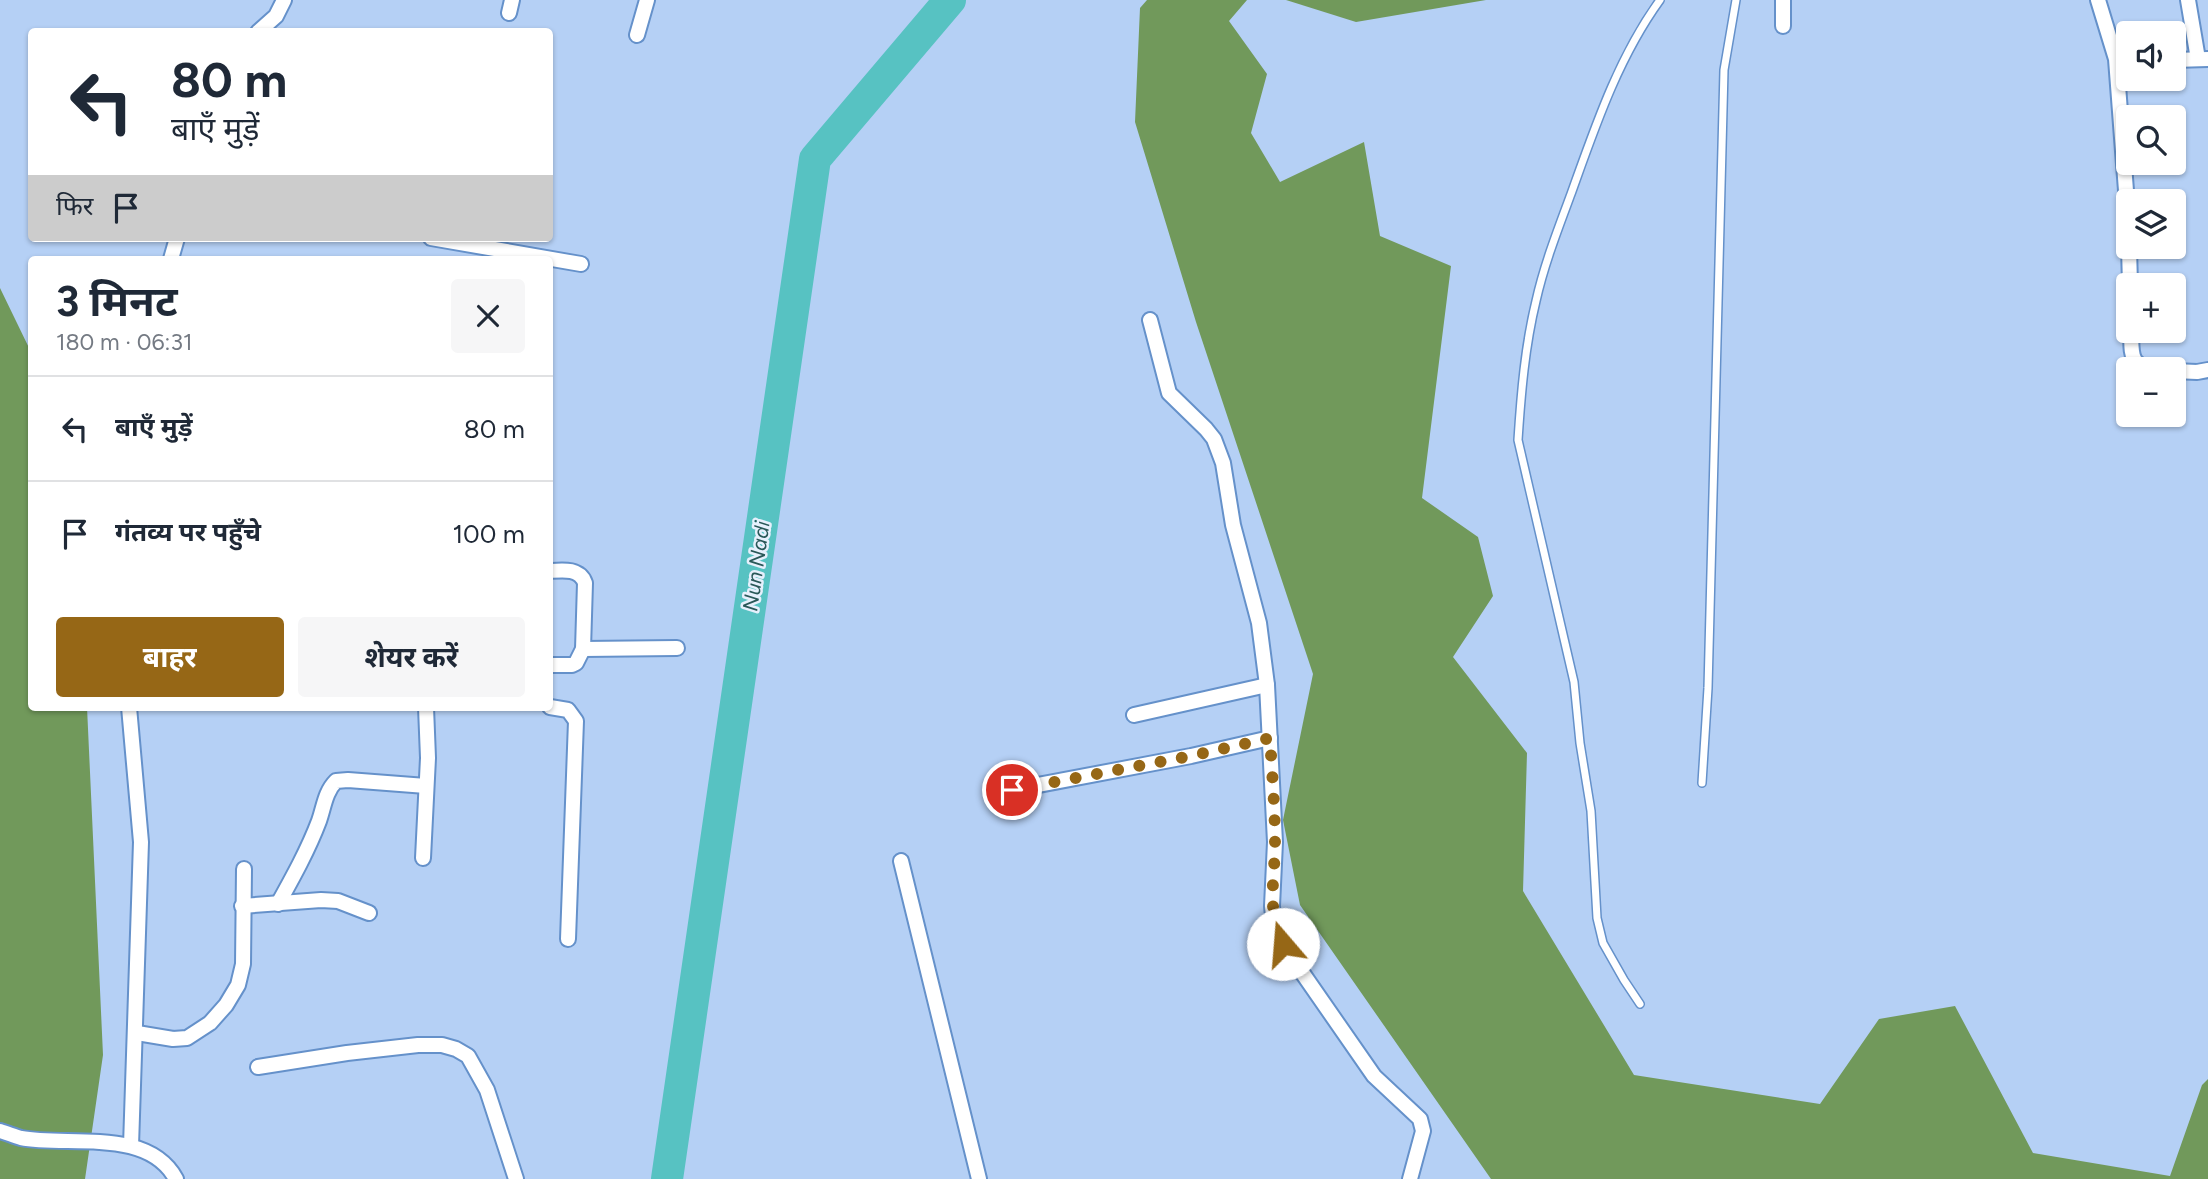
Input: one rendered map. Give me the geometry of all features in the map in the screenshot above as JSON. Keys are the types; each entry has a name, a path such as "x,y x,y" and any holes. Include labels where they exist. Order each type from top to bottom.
{"street":[{"path":"262,28 275,16 284,0"},
{"path":"637,35 647,0"},
{"path":"1783,0 1783,26"},
{"path":"2098,0 2116,44"},
{"path":"2188,0 2203,59"},
{"path":"2123,91 2127,189"},
{"path":"454,242 535,256"},
{"path":"553,259 581,264"},
{"path":"1150,320 1170,393 1214,439 1223,463 1233,525 1259,623 1270,738 1275,842 1272,906 1275,926 1283,944 1374,1076 1420,1119 1423,1131 1410,1179"},
{"path":"2186,372 2208,370"},
{"path":"553,571 574,571 584,578 583,649 576,663 553,665"},
{"path":"583,649 677,648"},
{"path":"1134,715 1267,685"},
{"path":"553,708 568,710 576,721 568,939"},
{"path":"129,711 141,842 131,1146"},
{"path":"423,858 426,711"},
{"path":"1012,790 1270,738"},
{"path":"278,904 305,852 330,788 336,781 426,786"},
{"path":"901,861 979,1179"},
{"path":"136,1033 173,1039 187,1038 209,1023 226,1005 238,985 243,964 244,869"},
{"path":"242,906 321,900 338,901 369,913"},
{"path":"258,1067 418,1045 442,1045 456,1049 468,1056 488,1090 516,1179"},
{"path":"0,1131 21,1138 131,1146 153,1156 170,1170 176,1179"}],"lane":[{"path":"1640,1004 1603,943 1597,918 1591,811 1574,682 1518,440 1521,399 1536,302 1552,246 1592,134 1621,65 1642,25 1660,0"},
{"path":"1702,783 1709,661 1724,71 1736,0"}],"green space":[{"path":"1147,0 1247,0 1229,21 1267,74 1251,133 1280,182 1364,142 1380,236 1451,266 1422,498 1478,537 1493,596 1453,657 1527,753 1523,891 1634,1075 1820,1104 1879,1019 1955,1006 2033,1153 2170,1176 2202,1085 2208,1079 2208,1179 1491,1179 1300,905 1283,820 1313,674 1196,322 1135,122 1140,8"},
{"path":"1286,0 1486,0 1356,22"},
{"path":"0,288 28,346 28,711 87,711 103,1055 85,1179 0,1179"}],"waterway":[{"name":"Nun Nadi","path":"667,1179 815,159 950,0"}],"route":[{"path":"1012,790 1270,738 1275,842 1272,906 1275,926 1283,944"}]}
